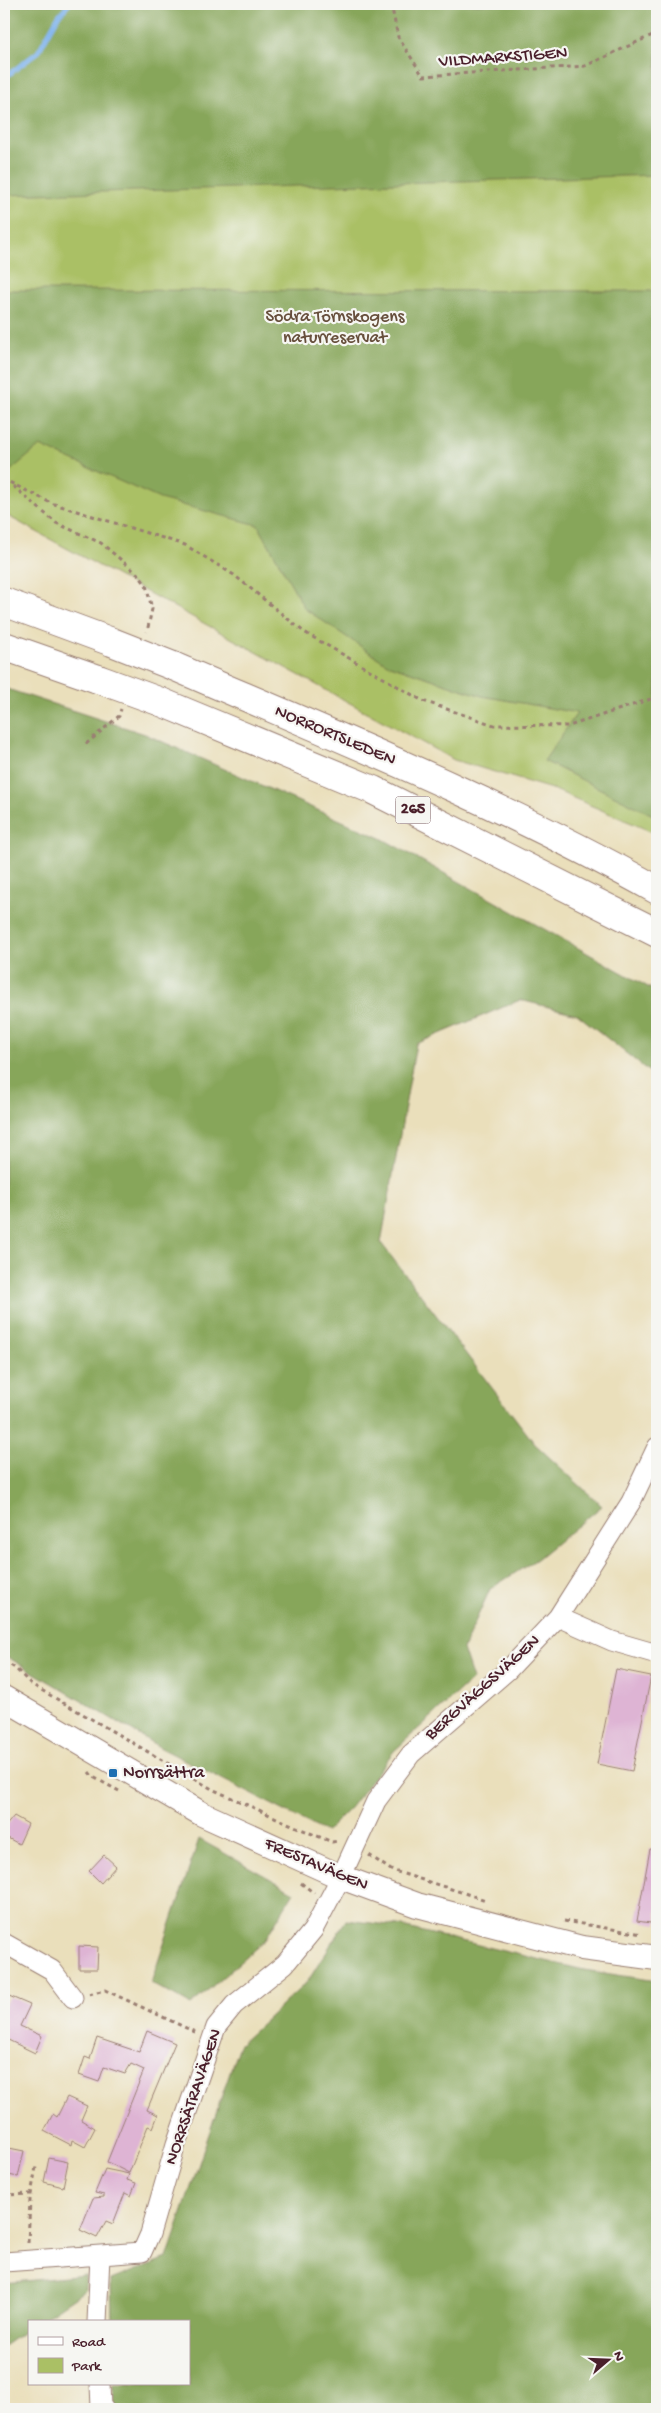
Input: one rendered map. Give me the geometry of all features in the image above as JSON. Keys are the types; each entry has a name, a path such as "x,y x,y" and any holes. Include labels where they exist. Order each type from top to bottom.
{"highway":[{"name":"NORRORTSLEDEN","path":"4,602 173,666 386,758 600,858 657,890"},
{"name":"NORRORTSLEDEN","path":"4,646 161,702 372,790 657,934"}],"street":[{"name":"BERGVÄGGSVÄGEN","path":"341,1877 376,1801 411,1754 508,1670 558,1617 631,1502 657,1447"},
{"path":"558,1617 612,1641 657,1654"},
{"name":"FRESTAVÄGEN","path":"4,1698 202,1814 341,1877 417,1905 582,1948 657,1958"},
{"name":"NORRSÄTRAVÄGEN","path":"100,2256 142,2252 150,2234 176,2144 216,2027 234,2005 285,1964 313,1930 341,1877"},
{"path":"4,1943 52,1970 72,1998"},
{"path":"4,2262 100,2256 97,2320"},
{"path":"100,2386 102,2409"}],"path":[{"name":"VILDMARKSTIGEN","path":"391,4 398,38 423,76 585,66 657,33"},
{"path":"4,477 56,523 101,543 139,575 146,585 152,609 145,639"},
{"path":"9,482 51,503 185,545 234,575 304,632 423,701 494,725 569,726 657,697"},
{"path":"86,744 119,716 122,708"},
{"path":"4,1661 15,1668 31,1684 212,1789 332,1842 358,1840 372,1858 392,1870 490,1902"},
{"path":"554,1919 648,1935"},
{"path":"72,1998 105,1990 211,2040"},
{"path":"28,2232 31,2194 36,2167"},
{"path":"4,2195 31,2194"}],"green space":[{"name":"Södra Törnskogens naturreservat","path":"4,4 657,4 657,834 555,790 454,760 4,514"},
{"path":"4,4 657,4 657,175 4,195"},
{"path":"4,290 657,291 657,817 544,761 577,713 482,696 387,664 305,609 258,525 160,499 40,446 4,476"},
{"path":"4,688 145,734 381,838 657,992 657,1078 577,1014 520,1000 416,1044 381,1243 535,1444 602,1506 537,1559 490,1589 463,1649 473,1679 394,1751 350,1808 326,1832 161,1748 4,1655"},
{"path":"199,1839 294,1892 264,1941 191,2005 151,1983"},
{"path":"346,1920 398,1926 584,1970 657,1981 657,2409 122,2409 114,2406 114,2386 190,2386 190,2320 112,2320 111,2280 167,2258 239,2045 308,1981"},
{"path":"85,2275 85,2290 41,2320 28,2320 28,2329 4,2346 4,2283"}],"building":[{"path":"616,1669 651,1676 632,1771 597,1764"},
{"path":"14,1816 28,1824 19,1844 4,1836 4,1828"},
{"path":"650,1849 657,1850 657,1924 637,1921"},
{"path":"104,1855 116,1866 101,1883 89,1871"},
{"path":"79,1946 98,1947 97,1969 79,1969"},
{"path":"9,1996 30,2005 20,2026 42,2036 35,2053 4,2038 4,2006"},
{"path":"147,2031 175,2043 147,2110 158,2115 153,2128 148,2126 129,2173 107,2162 144,2070 131,2064 125,2074 104,2067 99,2082 79,2075 85,2057 90,2059 97,2038 139,2052"},
{"path":"67,2097 87,2106 81,2120 95,2128 85,2147 72,2140 71,2145 44,2131 53,2114 57,2117"},
{"path":"4,2147 24,2151 18,2177 4,2174"},
{"path":"49,2158 68,2162 63,2187 44,2182"},
{"path":"105,2169 129,2174 127,2180 136,2183 131,2196 125,2193 113,2224 106,2221 97,2238 80,2230 93,2198 104,2197 104,2195 95,2193"}],"waterway":[{"path":"4,78 38,52 59,15 69,4"}],"place":[{"name":"Norrsättra","path":"113,1773"}]}
